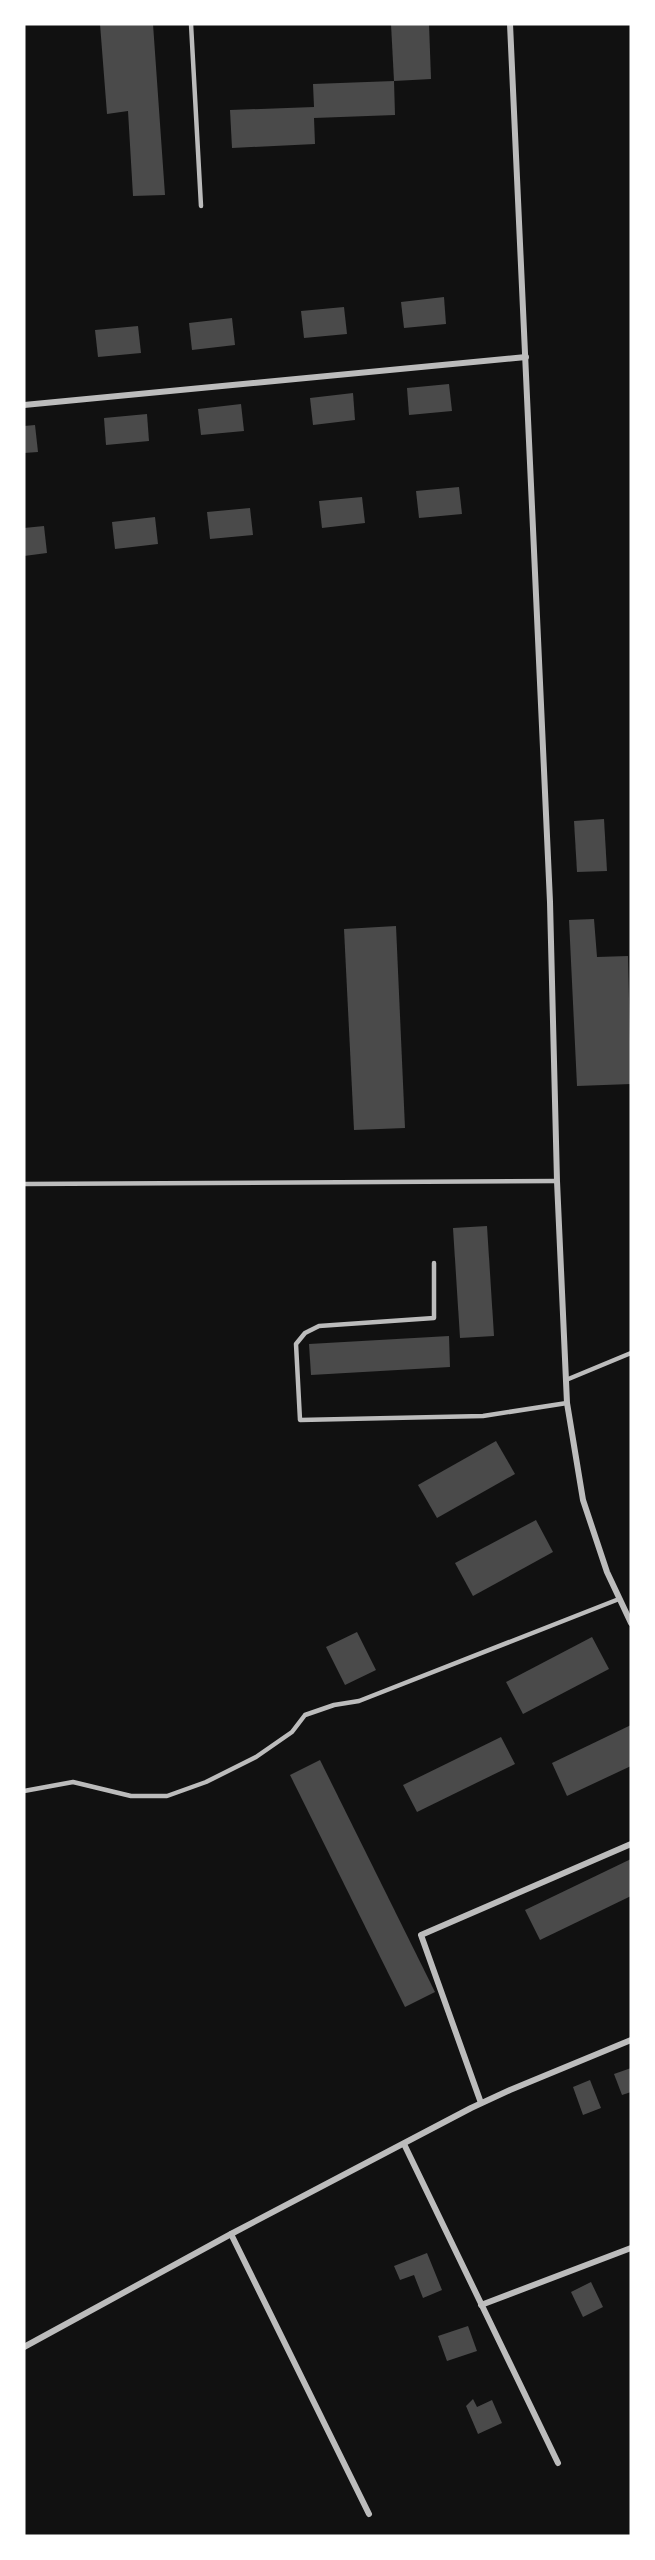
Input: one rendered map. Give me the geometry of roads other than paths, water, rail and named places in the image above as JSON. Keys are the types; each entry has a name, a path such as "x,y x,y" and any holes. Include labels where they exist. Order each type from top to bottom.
{"street":[{"path":"510,24 550,890 557,1180 567,1403 583,1500 606,1572 631,1623"},
{"path":"24,405 526,357"},
{"path":"481,2103 421,1935 631,1844"},
{"path":"24,2347 231,2234 481,2103 631,2040"},
{"path":"404,2144 558,2463"},
{"path":"231,2234 369,2514"},
{"path":"481,2305 631,2248"}],"lane":[{"path":"191,24 201,206"},
{"path":"24,1184 557,1180"},
{"path":"434,1263 434,1318 319,1326 304,1333 296,1344 300,1420 483,1416 567,1403"},
{"path":"566,1380 631,1353"},
{"path":"24,1791 73,1782 131,1796 166,1796 206,1782 256,1757 292,1732 305,1715 334,1705 359,1701 619,1599"}]}
